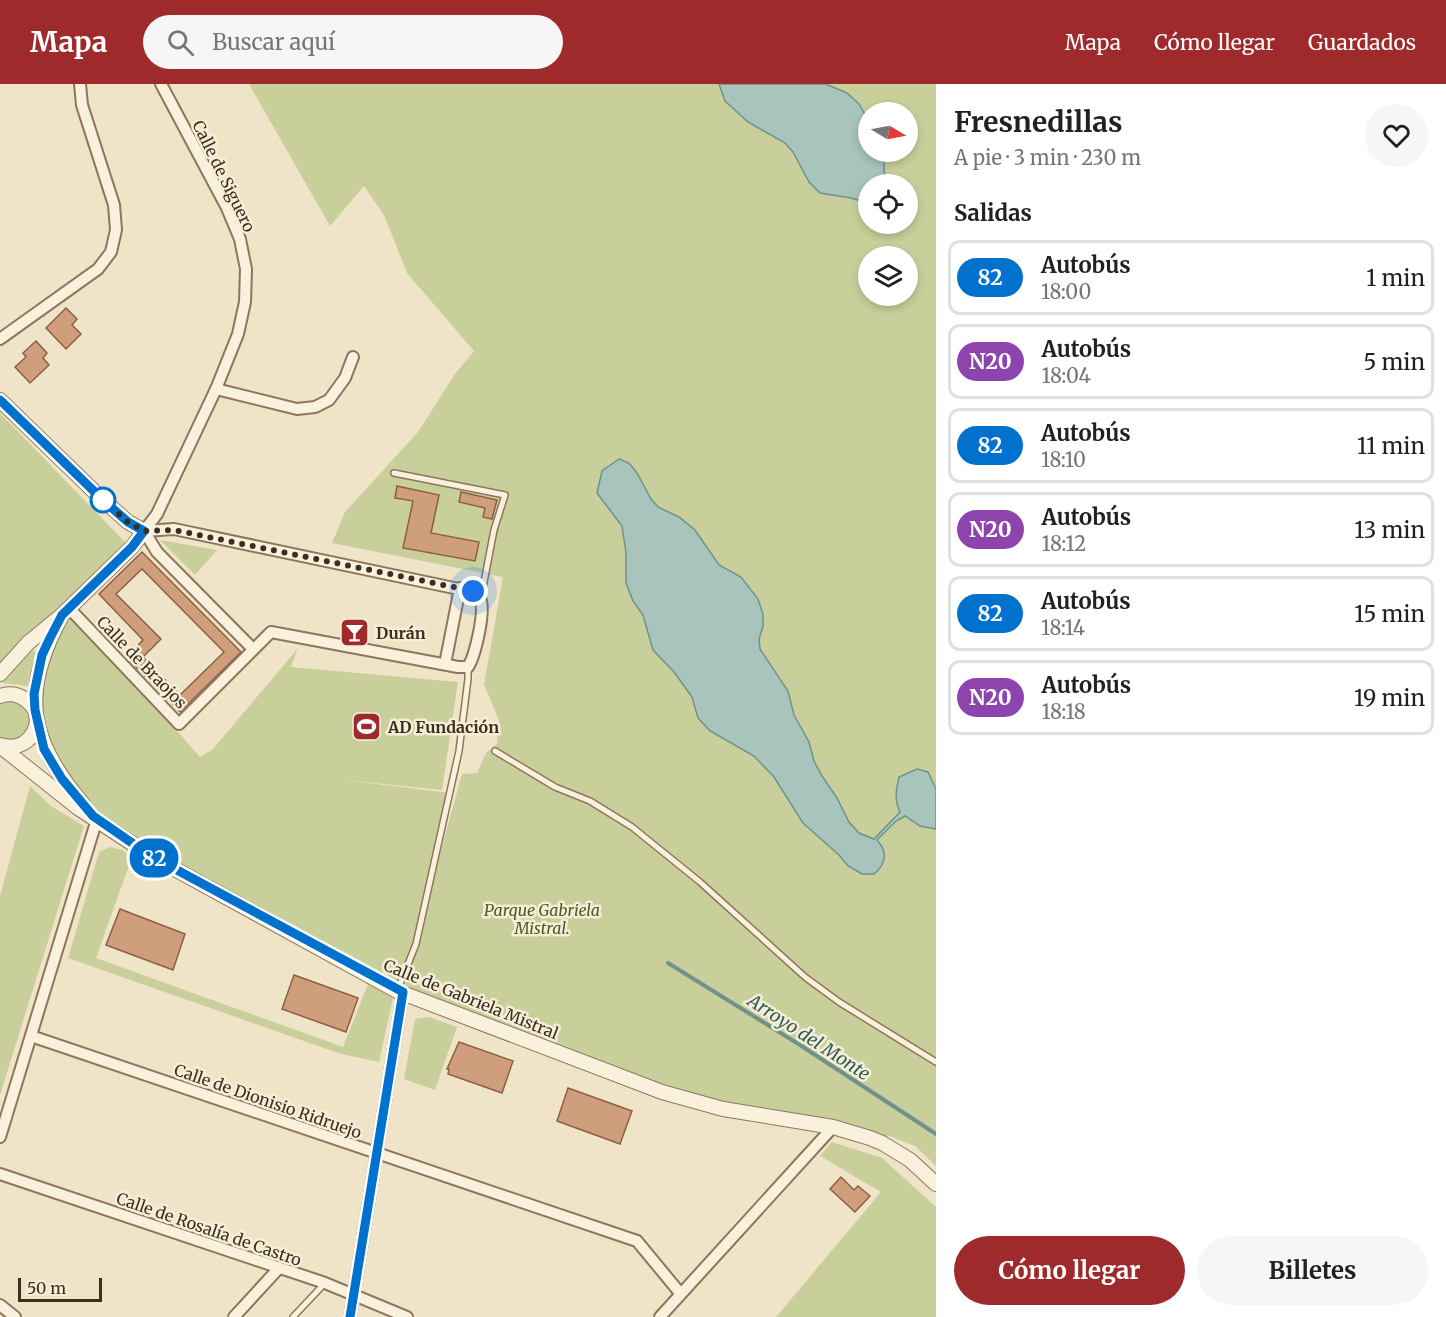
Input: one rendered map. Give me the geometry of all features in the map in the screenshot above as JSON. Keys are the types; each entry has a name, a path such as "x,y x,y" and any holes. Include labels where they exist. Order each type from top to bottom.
{"street":[{"path":"0,339 98,269 111,252 116,230 114,205 82,105 80,84"},
{"name":"Calle de Siguero","path":"144,531 158,514 216,389 238,334 245,302 246,269 240,239 227,208 160,84"},
{"path":"216,389 297,409 315,406 329,400 345,378 353,357"},
{"path":"0,400 103,500 128,522 144,531 157,552 253,649"},
{"path":"144,531 174,530 473,591 480,599 482,611 473,659 468,667"},
{"name":"Calle de Gabriela Mistral","path":"0,674 28,643 66,612 132,547 144,531"},
{"path":"445,664 460,588"},
{"name":"Calle de Gabriela Mistral","path":"66,612 42,655 34,694 36,715 44,749 62,779 95,817"},
{"name":"Calle de Braojos","path":"66,612 180,724 271,632 468,667"},
{"path":"0,696 18,695 31,703 36,715"},
{"name":"Calle de Gabriela Mistral","path":"0,746 12,747 24,743 34,733 36,715"},
{"name":"Calle de Gabriela Mistral","path":"0,746 70,802 151,856 400,991 662,1092 723,1109 833,1127 882,1143 910,1160 936,1184"},
{"path":"0,1137 95,817"},
{"path":"350,1317 400,991"},
{"name":"Calle de Dionisio Ridruejo","path":"31,1036 637,1241 680,1293"},
{"path":"660,1317 833,1127"},
{"name":"Calle de Rosalía de Castro","path":"0,1174 354,1293 407,1317"},
{"path":"234,1317 279,1268"},
{"path":"0,1305 15,1317"}],"lane":[{"path":"394,473 505,495 494,530 480,599"},
{"path":"400,991 416,944 459,751 468,667"},
{"path":"495,751 555,787 590,801 632,827 700,882 805,976 839,1002 936,1062"},
{"path":"293,1317 325,1283"}],"green space":[{"name":"Parque Gabriela Mistral.","path":"249,84 936,84 936,1166 915,1146 889,1136 879,1146 723,1109 403,992 413,954 397,991 97,819 58,765 38,703 44,672 69,608 200,757 213,749 298,648 291,667 458,682 442,790 344,780 450,793 422,918 462,774 477,773 486,753 497,744 499,721 484,684 503,577 332,543 345,512 418,432 455,374 474,351 407,273 384,215 364,186 330,226"},
{"path":"0,413 125,542 0,670"},
{"path":"160,540 217,550 195,575"},
{"path":"33,650 38,654 27,686 3,683 3,677 27,652"},
{"path":"15,700 27,708 31,722 26,735 14,741 0,739 0,702"},
{"path":"30,786 51,806 84,826 0,1095 0,896"},
{"path":"110,847 122,850 132,857 96,958 343,1047 368,984 393,998 379,1062 341,1054 68,958 99,852"},
{"path":"429,1017 457,1027 435,1090 404,1079 415,1019"},
{"path":"832,1142 882,1158 936,1207 936,1317 776,1317 881,1192 820,1156"}],"water":[{"path":"719,84 826,84 847,93 858,103 858,162 884,162 885,174 858,174 858,200 820,193 809,182 793,152 785,143 748,122 725,101"},
{"path":"619,459 629,463 658,507 679,517 695,530 719,565 741,577 758,599 763,614 763,626 759,639 760,649 788,691 794,715 809,742 814,761 849,822 859,833 874,839 900,812 896,795 899,777 917,769 928,772 936,789 936,829 920,826 905,816 896,821 877,840 884,853 881,866 874,874 862,874 848,866 803,823 774,777 754,756 710,731 698,718 692,697 674,672 653,650 643,615 633,601 626,583 626,553 622,526 597,493 602,471"}],"building":[{"path":"66,308 77,319 72,325 81,334 66,349 46,328"},
{"path":"36,341 47,353 43,358 49,365 30,383 15,367 26,357 23,353"},
{"path":"397,486 439,495 431,533 479,542 475,561 403,548 413,501 395,498"},
{"path":"461,492 497,500 492,519 483,517 485,508 459,502"},
{"path":"142,552 241,652 180,712 130,661 134,657 130,653 143,640 99,594","holes":["142,569 224,652 180,695 143,657 161,639 116,594"]},
{"path":"120,909 185,934 173,970 106,945"},
{"path":"294,975 358,998 346,1032 282,1009"},
{"path":"459,1042 513,1061 502,1093 448,1074 449,1069 447,1069"},
{"path":"568,1088 632,1111 620,1144 557,1121"},
{"path":"841,1177 854,1190 858,1186 870,1196 855,1212 830,1189"}],"waterway":[{"name":"Arroyo del Monte","path":"668,963 800,1045 936,1134"}],"bus line":[{"name":"82","path":"0,400 103,500 128,522 144,531 132,547 62,615 42,655 34,694 35,710 44,749 62,779 93,816 151,856 397,991 403,992 350,1317"}],"place":[{"name":"Durán","path":"355,633"},
{"name":"AD Fundación","path":"367,727"}],"route":[{"path":"103,500 128,522 144,531 174,530 473,591"}]}
